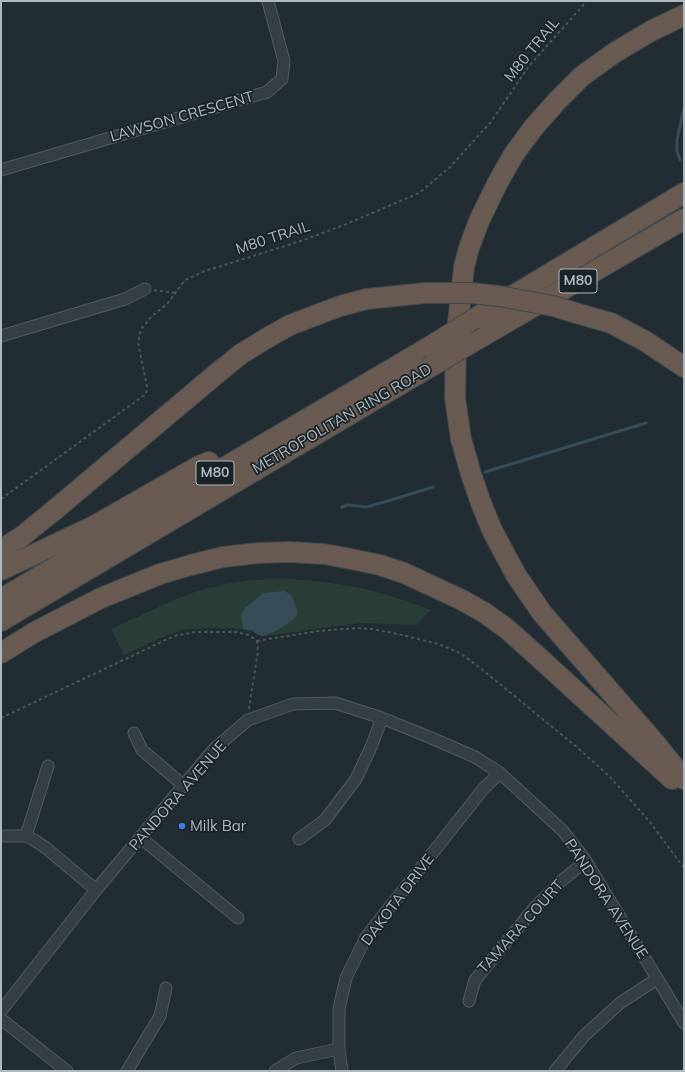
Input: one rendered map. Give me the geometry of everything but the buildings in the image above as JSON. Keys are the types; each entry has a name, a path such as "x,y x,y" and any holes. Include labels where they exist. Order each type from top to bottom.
{"highway":[{"path":"684,15 651,31 614,52 582,76 534,127 514,154 479,221 464,267 456,341 455,398 461,438 481,504 492,530 516,575 542,613 656,744 684,779"},
{"name":"METROPOLITAN RING ROAD","path":"1,599 429,347 684,193"},
{"name":"METROPOLITAN RING ROAD","path":"1,621 684,218"},
{"path":"1,550 22,537 242,354 267,338 290,326 340,306 367,299 425,293 471,293 499,296 553,306 611,323 646,340 684,367"},
{"path":"1,570 94,526 199,466 295,425"},
{"path":"1,653 35,632 101,598 160,574 191,565 223,557 258,553 289,552 324,554 352,559 386,567 432,585 462,600 490,617 507,629 540,658 684,790"}],"street":[{"name":"LAWSON CRESCENT","path":"1,170 267,92 282,79 284,61 268,1"},
{"path":"1,336 125,299 145,289"},
{"name":"PANDORA AVENUE","path":"1,1011 96,890 214,749 248,720 293,704 335,703 382,718 475,757 500,773 563,831 586,861 684,1023"},
{"path":"300,839 325,820 356,779 371,747 382,718"},
{"path":"134,733 142,750 183,785"},
{"path":"26,836 48,766"},
{"name":"DAKOTA DRIVE","path":"342,1071 339,1049 339,1010 346,978 366,937 484,788 500,773"},
{"path":"1,836 26,836 46,848 96,890"},
{"path":"141,838 238,918"},
{"name":"TAMARA COURT","path":"469,1001 475,980 536,906 560,882 586,861"},
{"path":"555,1071 584,1036 615,1008 657,978"},
{"path":"127,1071 160,1016 166,988"},
{"path":"1,1018 67,1071"},
{"path":"275,1071 296,1058 339,1049"}],"path":[{"name":"M80 TRAIL","path":"1,498 146,394 147,387 139,352 138,336 144,324 167,304 185,280 205,271 344,226 419,193 449,168 490,123 529,66 587,1"},
{"path":"145,289 176,292"},
{"path":"1,718 174,636 195,632 236,632 249,635 257,641 318,631 358,628 392,632 438,644 460,653 469,659 578,748 610,777 650,822 684,868"},
{"path":"248,720 258,651 257,641"}],"green space":[{"path":"269,579 323,582 362,588 431,610 417,625 361,623 264,636 258,635 253,631 232,628 181,630 124,655 111,629 197,591 226,584"}],"water":[{"path":"285,591 292,596 298,613 294,619 278,630 264,636 258,635 253,631 243,629 241,614 245,608 263,593"}],"waterway":[{"path":"680,160 677,151 677,140 684,107"},
{"path":"485,472 646,423"},
{"path":"342,507 348,505 366,507 433,487"}],"place":[{"name":"Milk Bar","path":"182,826"}]}
